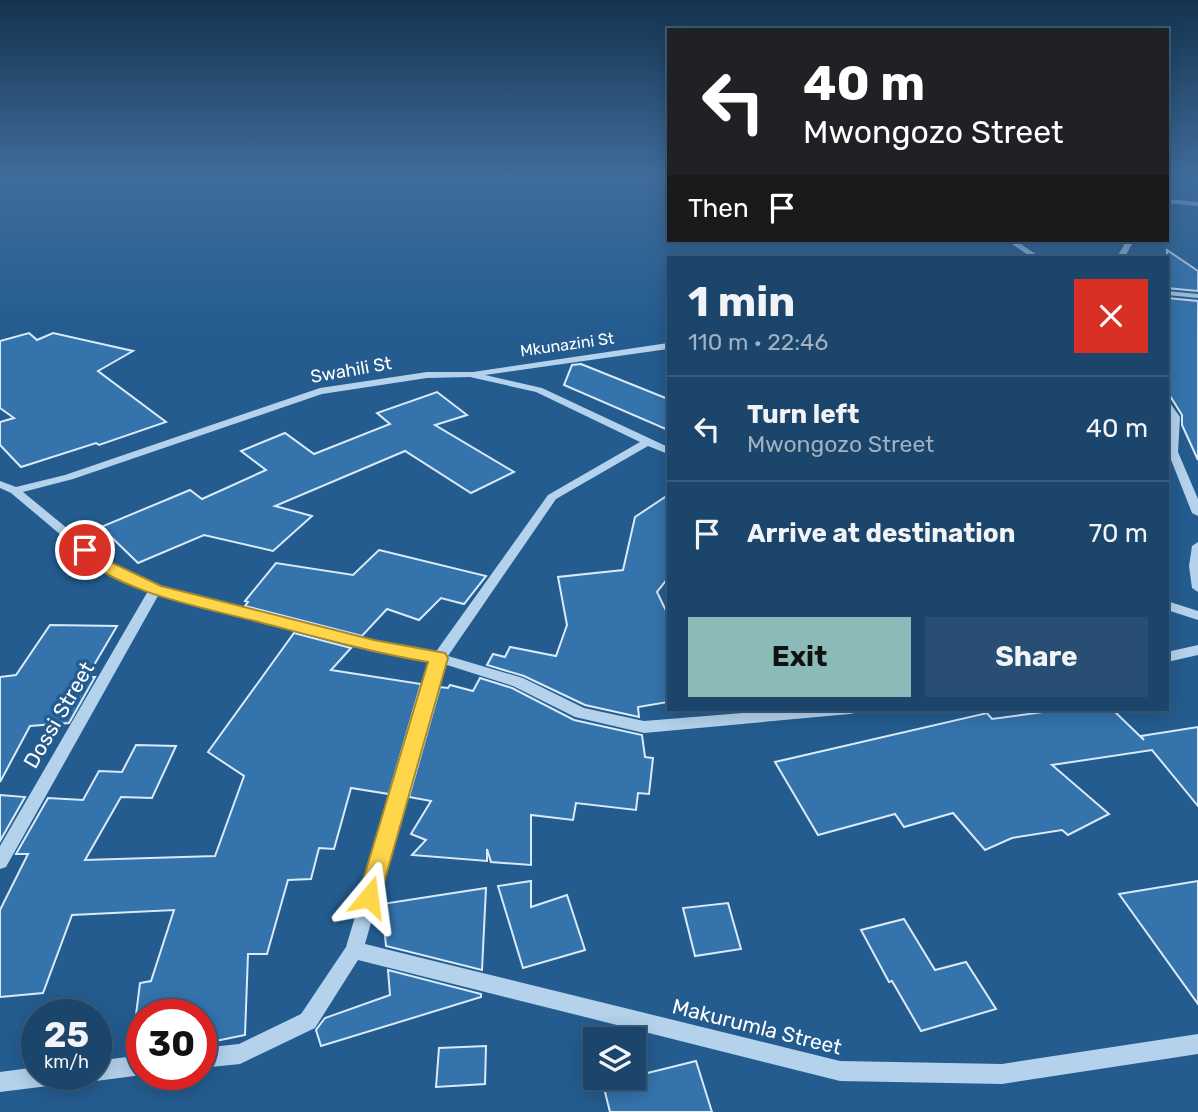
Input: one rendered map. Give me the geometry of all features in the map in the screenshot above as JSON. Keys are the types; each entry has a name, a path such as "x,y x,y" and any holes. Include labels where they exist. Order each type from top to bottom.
{"street":[{"path":"1013,242 1034,256"},
{"path":"1169,293 1198,296"},
{"name":"Mkunazini St","path":"470,374 667,346"},
{"name":"Swahili St","path":"15,491 69,477 320,391 427,375 470,374 539,390 667,451"},
{"path":"1169,408 1175,417 1173,452 1198,513"},
{"path":"217,1056 240,1054 308,1021 354,950 439,658 552,497 647,442"},
{"path":"0,484 15,491 103,564 155,589 348,640 439,658 517,682 580,713 643,727 827,711"},
{"path":"1198,546 1195,566 1198,588"},
{"name":"Dossi Street","path":"0,862 155,589"},
{"path":"1169,606 1198,616"},
{"path":"1169,656 1198,649"},
{"name":"Makurumla Street","path":"354,950 840,1072 1002,1074 1198,1044"},
{"path":"0,1082 21,1079"}],"building":[{"path":"1167,250 1198,271 1198,291 1169,288"},
{"path":"1169,298 1198,301 1198,460 1182,425 1182,415 1169,394"},
{"path":"29,333 37,340 53,333 133,351 98,371 166,422 99,445 96,443 21,467 0,445 0,422 14,418 0,408 0,341"},
{"path":"581,364 667,399 667,430 564,385 572,365"},
{"path":"437,392 467,415 435,425 514,472 471,493 405,451 275,506 312,516 273,551 204,535 138,563 101,527 190,490 202,499 266,470 241,451 285,433 314,454 390,424 377,413"},
{"path":"667,496 667,579 657,592 667,613 667,702 638,707 639,717 585,705 524,676 487,665 493,654 505,657 510,647 556,656 567,625 558,577 623,570 635,517"},
{"path":"379,550 486,576 464,604 441,598 419,620 387,609 362,636 245,606 248,602 245,601 276,563 353,575"},
{"path":"50,625 117,626 87,677 95,677 69,723 30,726 0,782 0,677 16,675"},
{"path":"294,633 351,648 331,670 421,684 389,794 351,788 334,849 319,848 311,879 288,880 267,954 248,954 245,1035 217,1041 217,999 138,999 140,983 151,981 174,910 72,915 43,993 0,997 0,910 28,854 16,854 48,798 83,800 99,771 122,772 136,745 176,746 152,798 121,797 85,860 215,856 244,776 208,752"},
{"path":"480,678 512,688 574,720 642,735 645,757 653,758 649,794 638,793 636,810 576,803 573,820 531,815 531,865 491,862 487,849 487,861 412,855 426,840 411,834 431,801 409,797 440,687 448,688 450,685 473,691"},
{"path":"1050,711 1114,711 1144,740 1141,736 1198,727 1198,806 1152,750 1052,765 1109,814 1068,835 1062,830 1012,838 985,850 953,813 904,827 895,814 818,835 775,762 987,713 992,719"},
{"path":"0,795 25,797 0,841"},
{"path":"531,881 531,907 567,895 585,950 523,968 498,886"},
{"path":"1198,881 1198,1004 1119,894"},
{"path":"486,888 482,970 386,946 382,904"},
{"path":"728,903 741,949 695,956 683,908"},
{"path":"904,919 935,970 966,962 996,1009 921,1031 892,981 889,982 861,930"},
{"path":"388,970 481,994 481,997 321,1046 316,1030 325,1018 390,995"},
{"path":"486,1046 485,1084 436,1087 439,1048"},
{"path":"696,1061 712,1112 610,1112 604,1090 646,1090 646,1073"}],"route":[{"path":"85,550 103,564 155,589 374,646 439,658 369,897"}]}
